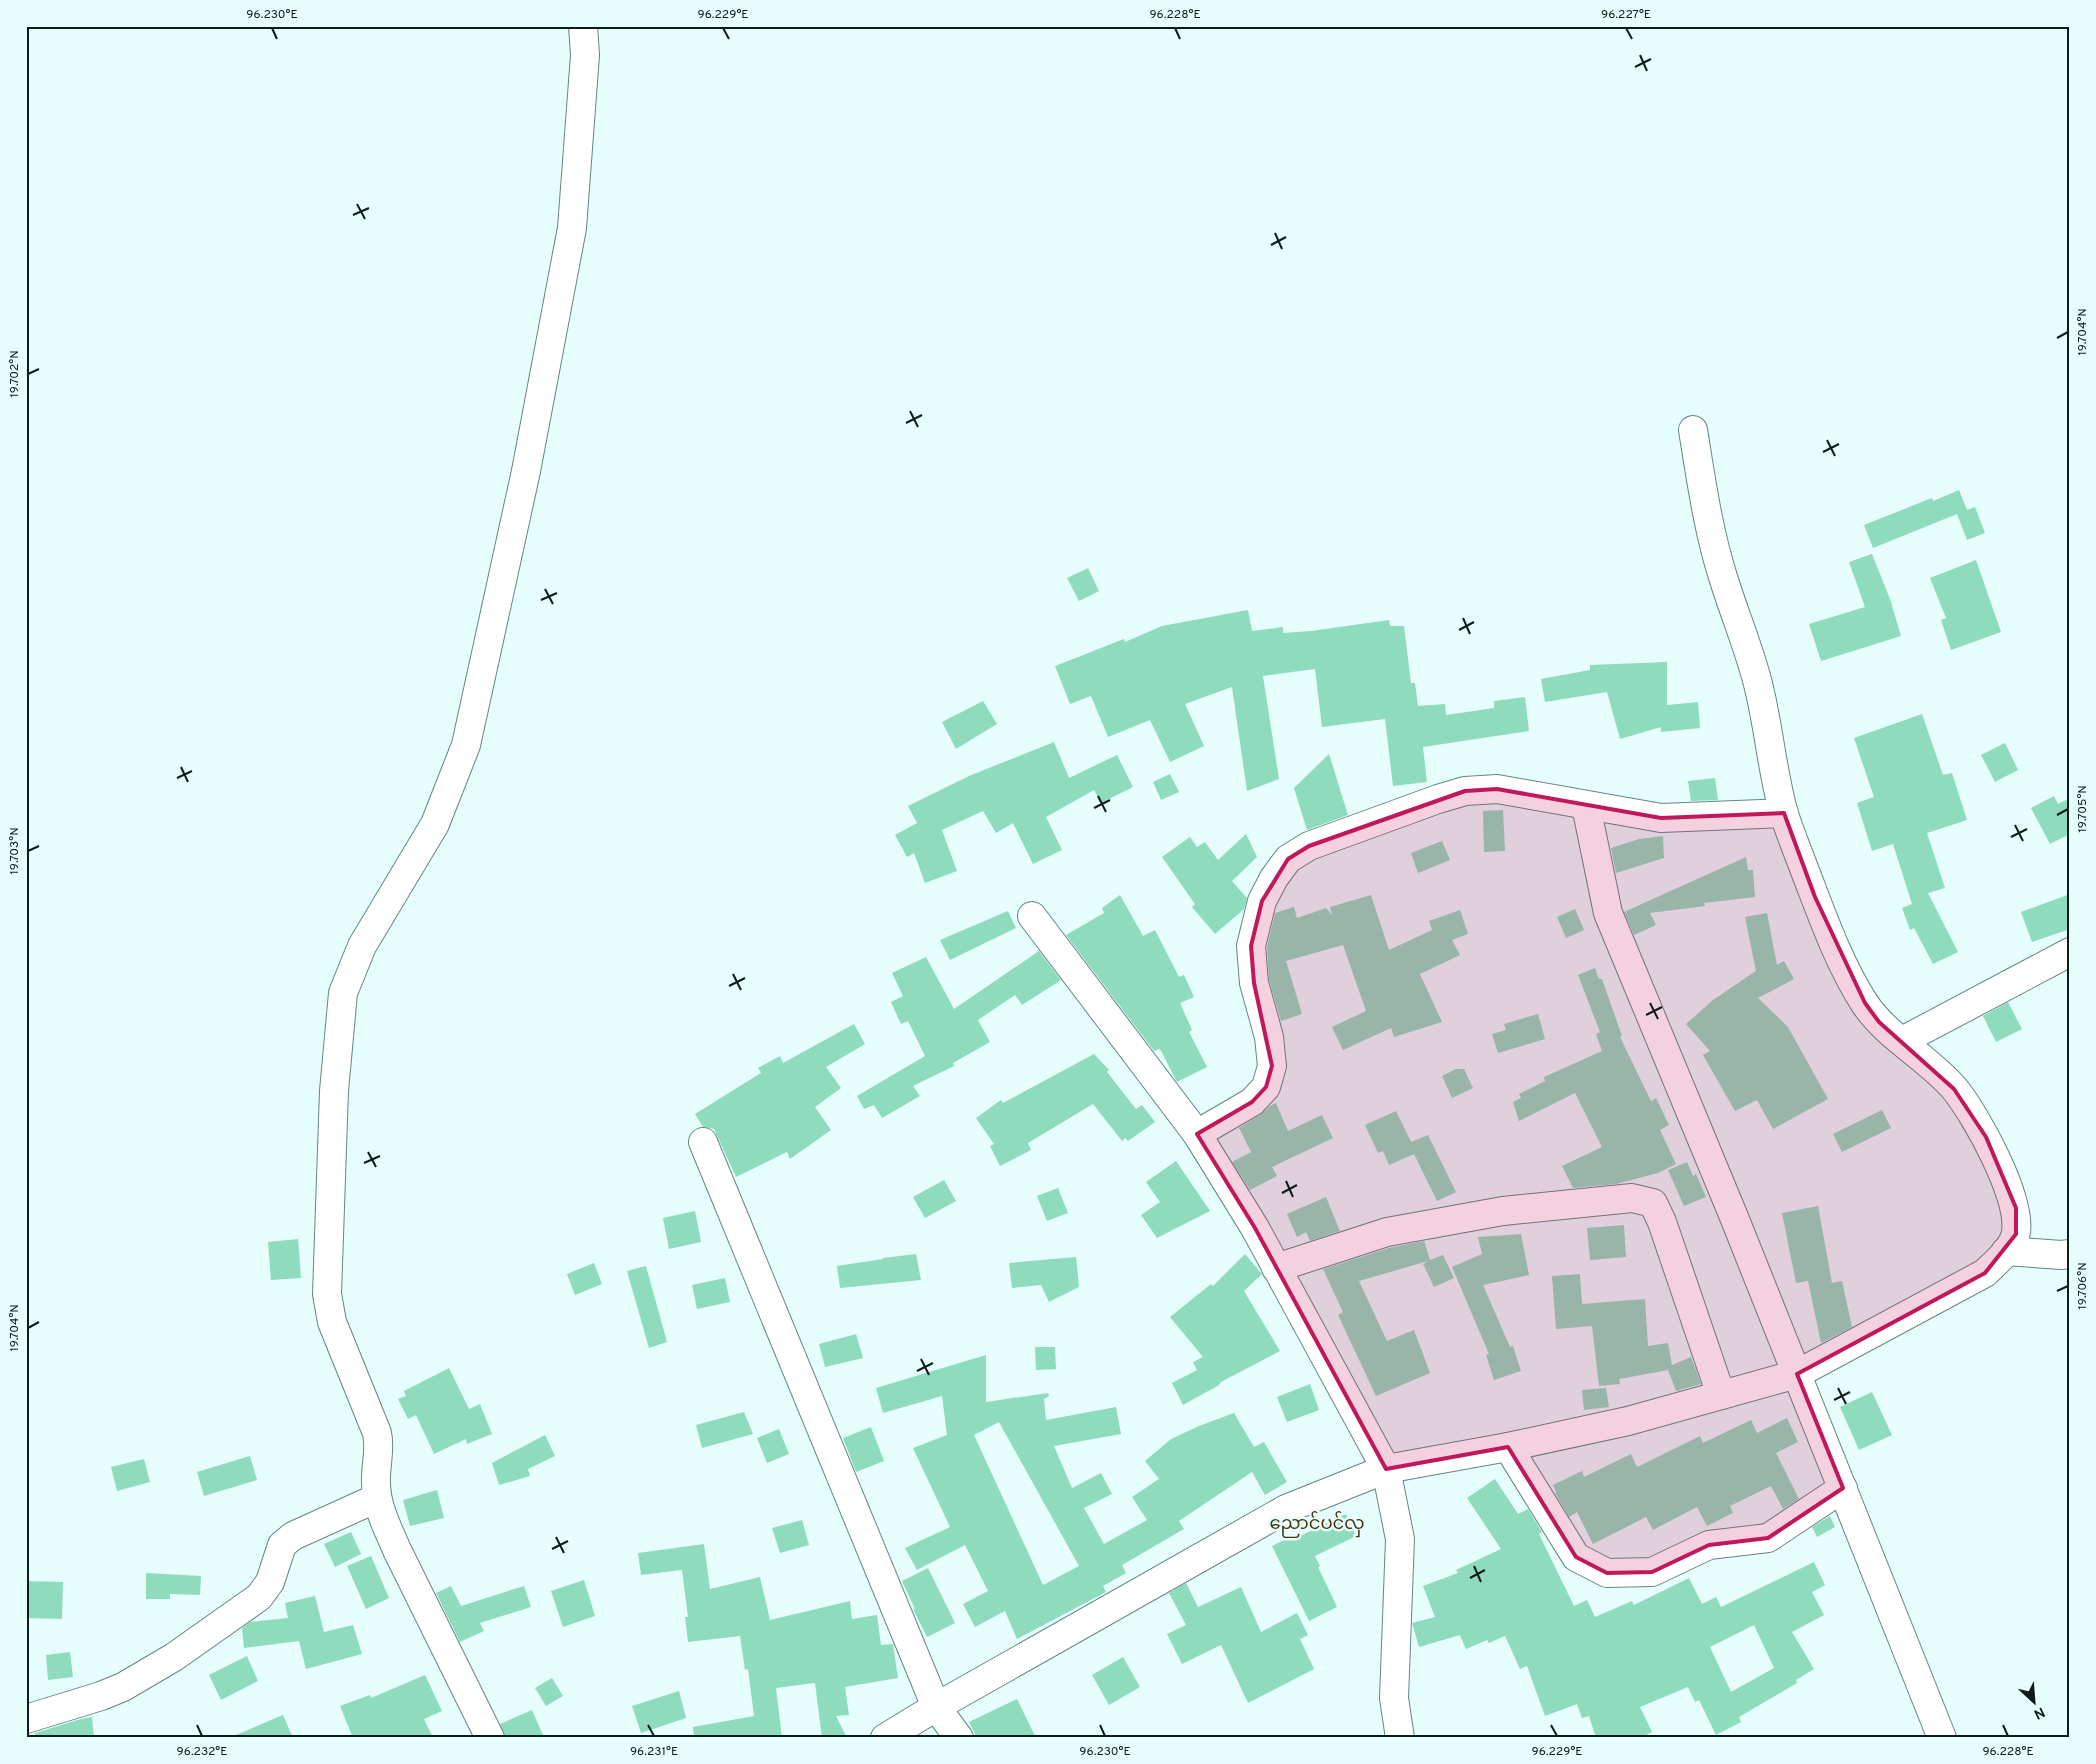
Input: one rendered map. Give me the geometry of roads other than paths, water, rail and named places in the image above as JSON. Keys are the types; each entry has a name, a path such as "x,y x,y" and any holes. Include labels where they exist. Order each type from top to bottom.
{"street":[{"path":"490,1738 397,1550 377,1498 375,1482 379,1443 377,1433 332,1322 327,1294 334,1091 343,993 362,946 435,824 466,745 526,471 572,228 586,54 583,26"},
{"path":"885,1738 936,1707 1286,1509 1386,1469 1508,1447 1628,1421 1797,1374 1985,1273 2006,1251 2016,1234 2016,1208 1986,1137 1954,1088 1879,1022 1865,1003 1844,965 1815,897 1784,813 1759,686 1722,576 1704,495 1693,430"},
{"path":"1197,1134 1252,1102 1266,1087 1272,1066 1271,1056 1254,983 1251,946 1262,901 1274,878 1288,859 1309,846 1465,791 1497,789 1661,818 1784,813"},
{"path":"1586,806 1608,913 1797,1374 1942,1738"},
{"path":"1032,916 1197,1134 1255,1228 1386,1469 1400,1539 1394,1698 1400,1738"},
{"path":"1902,1041 2070,952"},
{"path":"703,1142 936,1707 959,1738"},
{"path":"1276,1268 1387,1232 1493,1213 1632,1198 1653,1203 1662,1222 1721,1395"},
{"path":"2006,1251 2070,1254"},
{"path":"1508,1447 1576,1557 1607,1573 1652,1572 1709,1545 1768,1538 1843,1488"},
{"path":"26,1719 123,1687 174,1657 259,1597 270,1582 282,1545 293,1536 377,1498"}],"district":[{"name":"ညောင်ပင်လှ","path":"1317,1524"}]}
